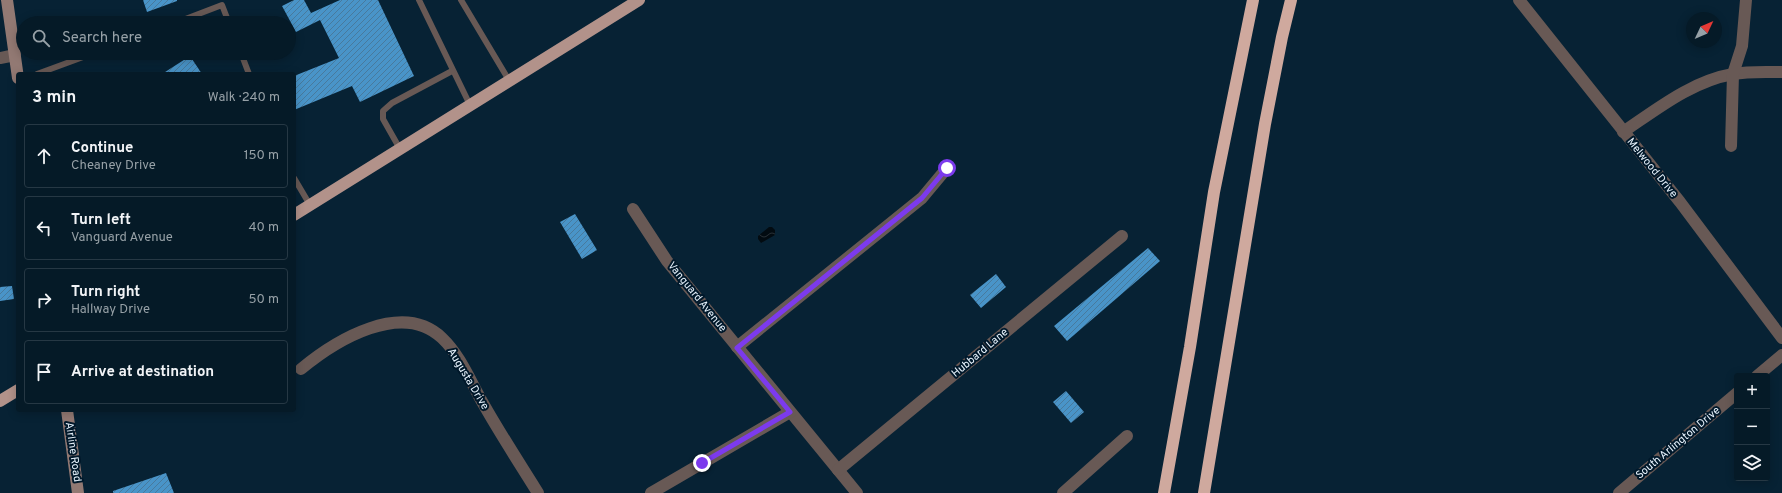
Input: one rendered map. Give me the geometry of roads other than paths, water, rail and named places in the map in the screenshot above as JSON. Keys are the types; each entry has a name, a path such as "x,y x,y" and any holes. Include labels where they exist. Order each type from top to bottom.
{"highway":[{"path":"1164,493 1190,347 1214,192 1253,0"},
{"path":"1204,493 1265,124 1282,37 1291,0"}],"main road":[{"path":"296,214 470,105 510,82 639,0"},
{"path":"0,401 16,391"}],"street":[{"path":"7,0 17,72"},
{"name":"Melwood Drive","path":"1519,0 1680,202 1782,338"},
{"path":"1731,146 1733,74 1742,46 1746,0"},
{"path":"0,58 15,55"},
{"path":"1623,132 1692,88 1719,77 1749,72 1782,72"},
{"path":"737,348 922,198 947,168"},
{"name":"Vanguard Avenue","path":"633,209 668,261 737,348 857,493"},
{"name":"Hubbard Lane","path":"838,470 1122,236"},
{"name":"Augusta Drive","path":"301,369 312,359 339,344 385,323 410,322 432,330 441,337 456,355 484,406 538,493"},
{"path":"1761,373 1782,355"},
{"name":"South Arlington Drive","path":"1619,493 1734,396"},
{"name":"Airline Road","path":"67,412 78,493"},
{"path":"651,493 790,412"},
{"path":"1063,493 1127,436"}],"lane":[{"path":"419,0 452,71 470,105"},
{"path":"461,0 510,82"},
{"path":"194,16 222,6 226,16"},
{"path":"42,72 75,60"},
{"path":"244,60 248,72"},
{"path":"400,149 383,119 383,111 392,103 452,71"},
{"path":"296,182 310,206"}],"water":[{"path":"769,227 772,227 775,230 775,235 761,243 758,236"}]}
